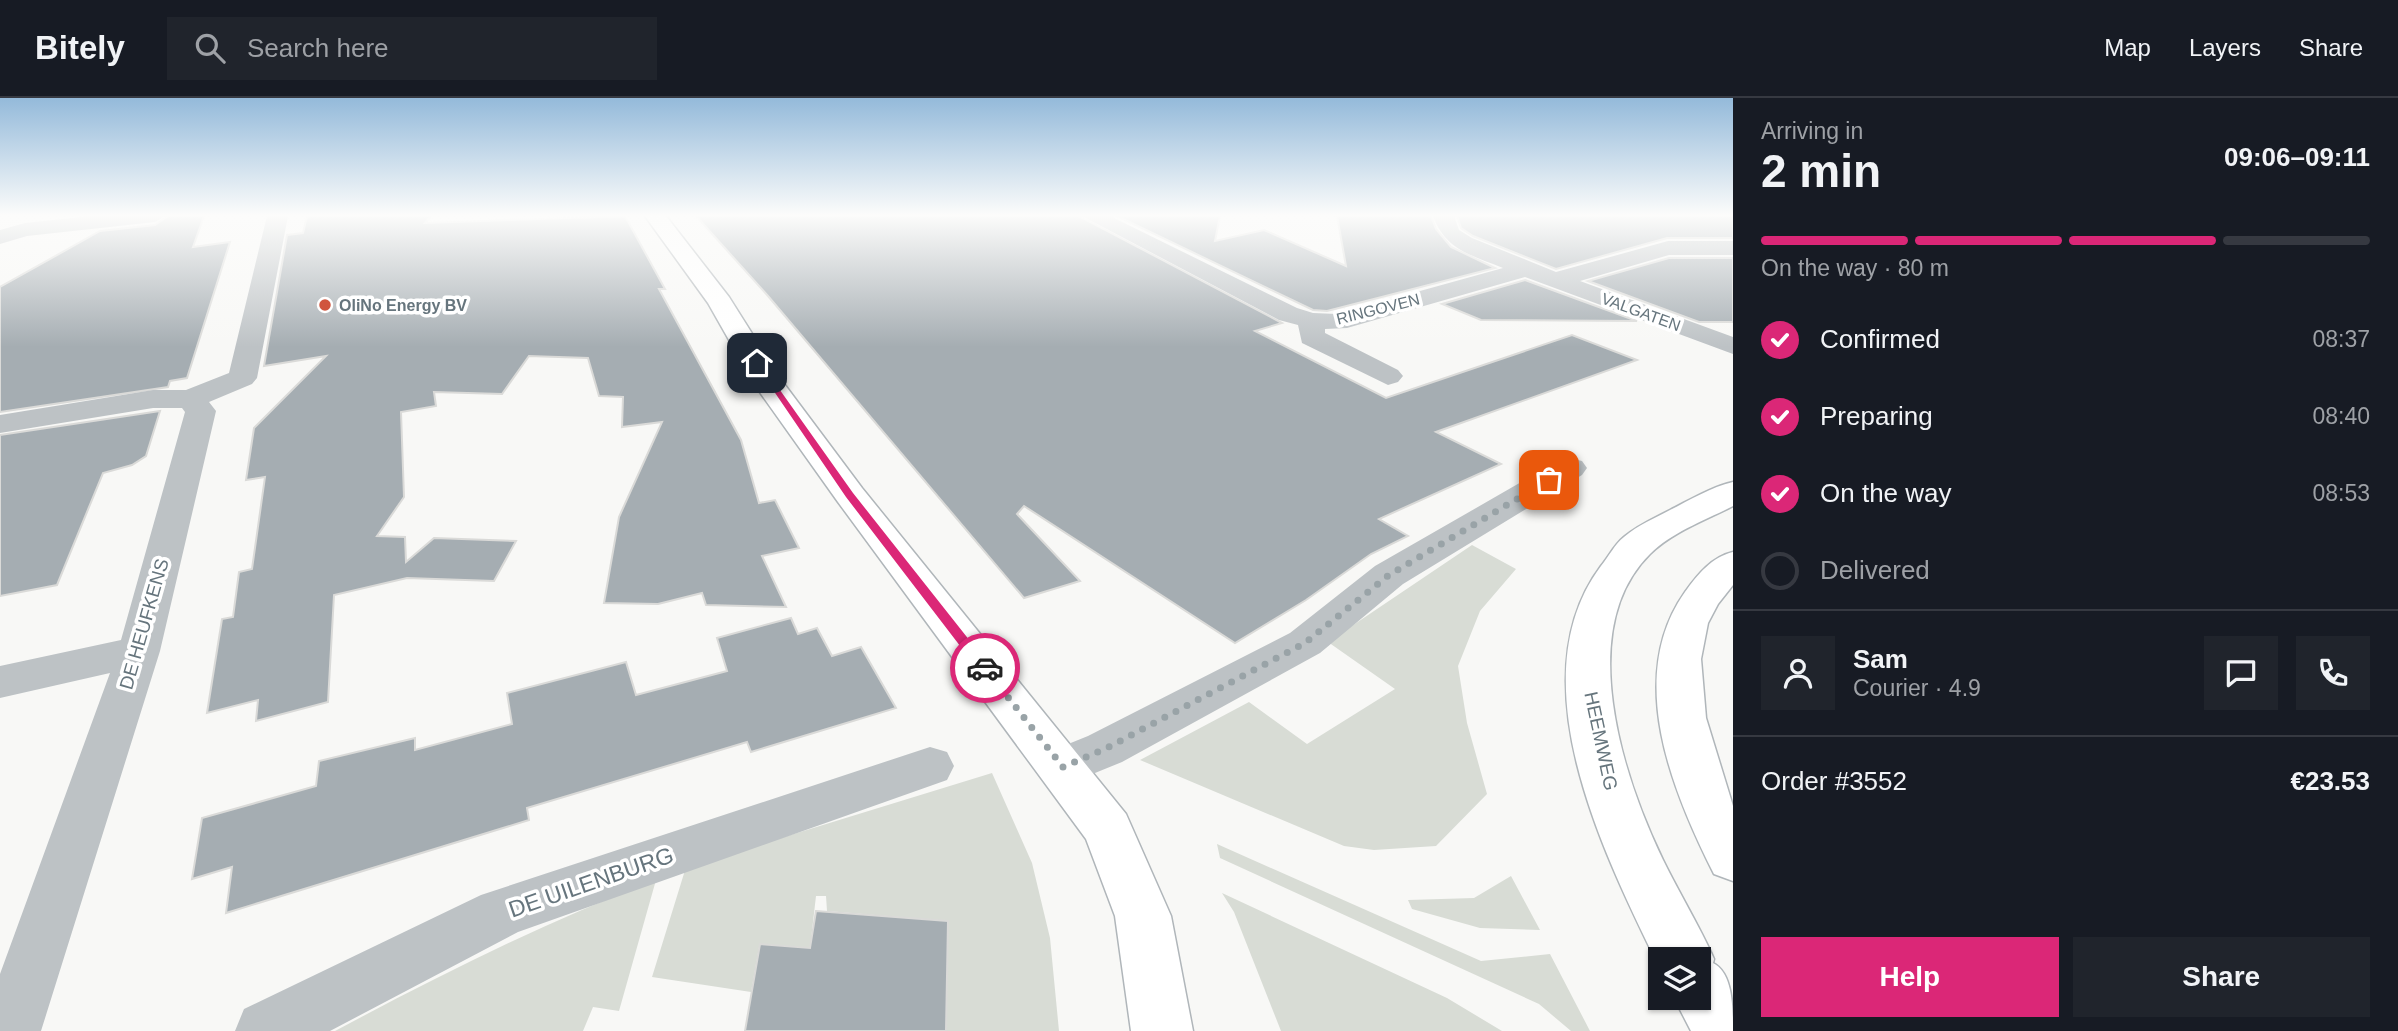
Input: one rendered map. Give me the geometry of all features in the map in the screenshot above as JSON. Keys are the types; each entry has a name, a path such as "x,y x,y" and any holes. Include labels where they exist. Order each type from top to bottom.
{"street":[{"path":"0,424 153,399 190,399 242,378 268,260"},
{"path":"688,260 720,302 769,384 849,495 1063,767 1108,829 1143,916 1162,1031"},
{"name":"RINGOVEN","path":"1193,260 1288,314 1311,321 1338,322 1526,269"},
{"name":"VALGATEN","path":"1503,260 1733,346"},
{"path":"1555,280 1627,260"},
{"name":"RINGOVEN","path":"1311,321 1312,337 1388,376"},
{"name":"DE HEUFKENS","path":"10,1031 139,651 201,411 190,399"},
{"path":"1063,767 1105,749 1305,643 1389,575 1570,468"},
{"name":"HEEMWEG","path":"1679,947 1629,846 1602,764 1587,693 1591,628 1607,585 1636,545 1733,492"},
{"path":"1733,564 1713,580 1684,632 1679,679 1687,750 1733,858"},
{"path":"0,682 139,651"},
{"name":"DE UILENBURG","path":"266,1031 501,913 930,766"},
{"path":"1711,1008 1724,1031"}],"shaded area":[{"path":"1472,545 1516,569 1480,611 1458,666 1467,723 1487,794 1436,846 1374,850 1344,846 1140,760 1249,702 1307,744 1395,689 1328,642"},
{"path":"992,773 1032,863 1050,938 1059,1031 946,1031 948,921 827,911 826,896 816,896 810,948 759,947 751,992 652,977 686,867"},
{"path":"1217,844 1481,961 1550,954 1590,1031 1571,1031 1539,1004 1220,858"},
{"path":"1511,876 1540,930 1480,928 1412,909 1408,900 1474,898"},
{"path":"656,880 619,1011 593,1007 583,1031 335,1031 493,950"},
{"path":"1222,893 1447,998 1502,1031 1281,1031 1234,912"}],"building":[{"path":"49,260 224,260 187,378 170,381 168,387 0,412 0,287"},
{"path":"283,260 649,260 665,289 659,289 741,440 759,503 775,500 799,548 762,556 786,607 706,605 702,593 658,604 604,603 619,517 662,422 622,427 623,397 599,396 588,358 529,356 502,394 434,392 436,406 401,412 404,497 377,536 405,537 406,562 434,538 516,541 494,581 407,578 334,595 328,702 256,721 258,700 207,713 222,619 233,617 239,572 252,569 265,477 246,480 254,428 326,356 264,366"},
{"path":"735,260 1162,260 1282,323 1255,331 1386,398 1572,335 1637,360 1436,432 1501,464 1379,519 1408,536 1371,554 1306,600 1235,643 1024,506 1017,514 1080,581 1024,598"},
{"path":"1208,260 1331,260 1346,266 1345,260 1477,260 1495,268 1327,311 1313,310"},
{"path":"1532,260 1590,260 1556,269"},
{"path":"1664,260 1733,260 1733,322 1699,322 1588,281"},
{"path":"1525,280 1637,321 1481,320 1442,304"},
{"path":"160,411 146,456 132,465 103,473 57,585 0,596 0,435"},
{"path":"791,618 798,634 817,628 832,656 861,647 896,708 751,752 747,742 527,808 529,820 226,913 232,867 192,879 202,818 316,786 319,761 415,738 415,750 512,724 507,693 626,662 636,695 727,671 717,638"},
{"path":"816,911 948,921 946,1031 745,1031 760,944 810,948"}],"way so far":[{"path":"985,668 1063,767 1105,749 1305,643 1389,575 1549,480"}],"place":[{"name":"OliNo Energy BV","path":"325,305"}],"route":[{"path":"757,363 769,384 849,495 985,668"}]}
